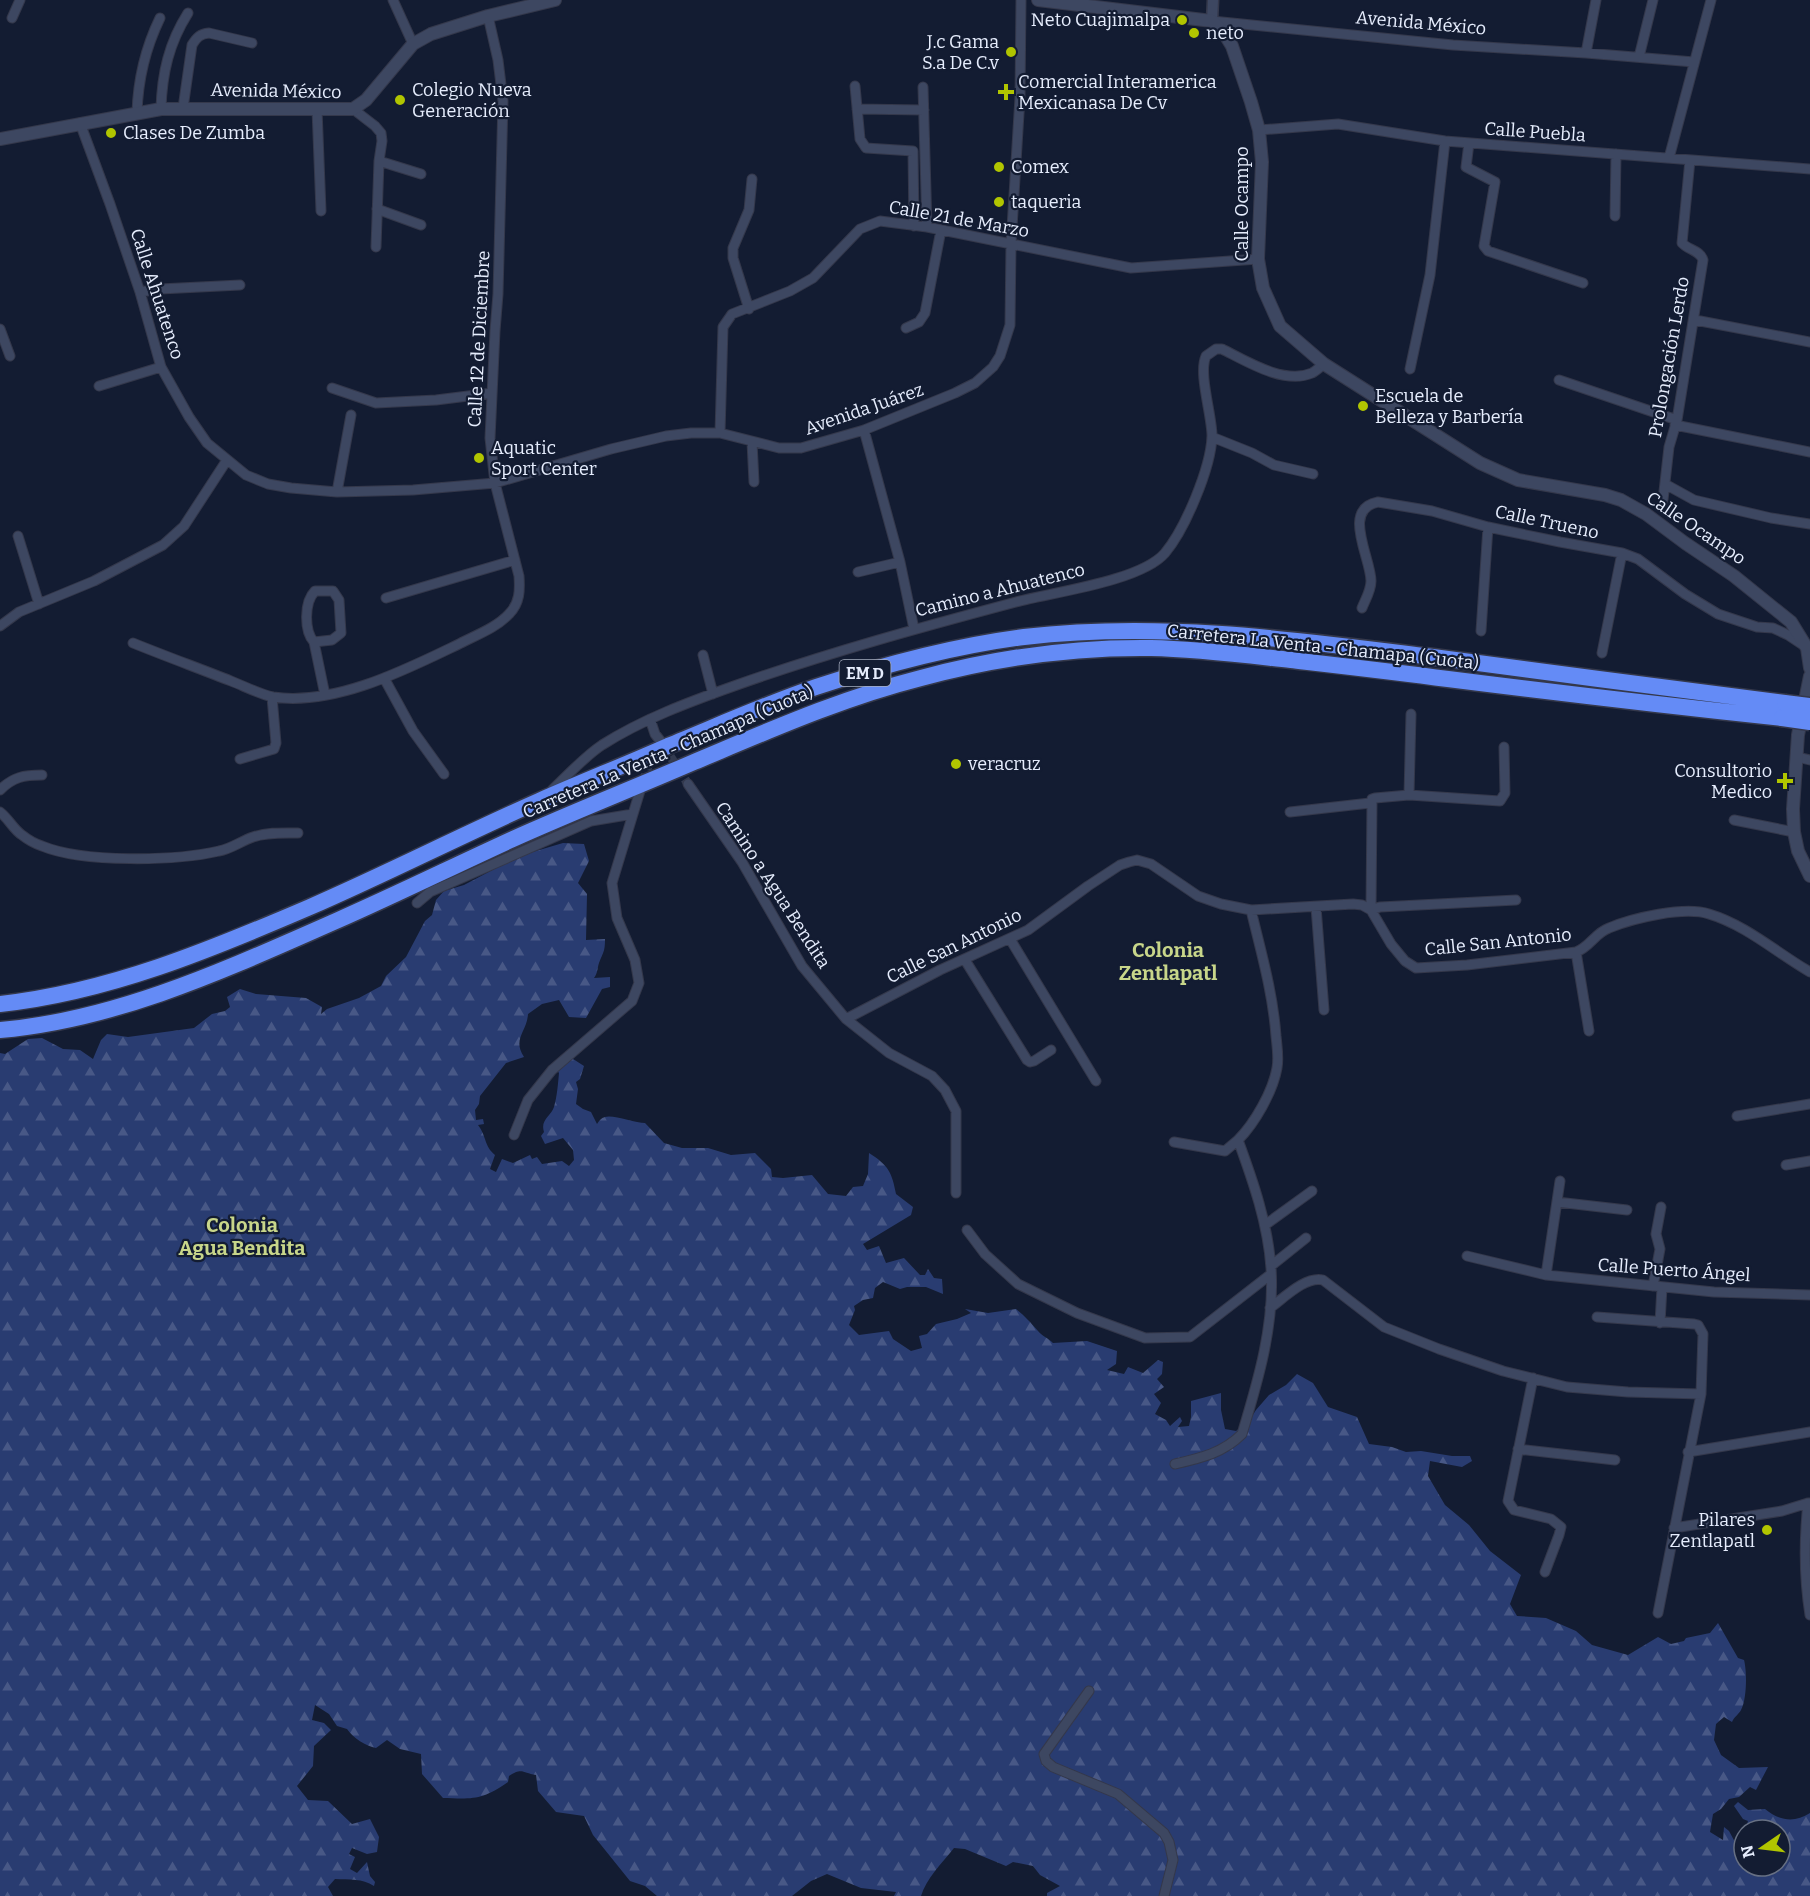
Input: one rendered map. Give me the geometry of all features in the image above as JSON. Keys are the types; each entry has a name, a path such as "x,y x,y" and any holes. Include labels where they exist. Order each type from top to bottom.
{"highway":[{"name":"Carretera La Venta - Chamapa (Cuota)","path":"0,1004 28,1001 97,987 177,962 368,882 541,800 812,689 914,658 1000,640 1112,631 1172,630 1232,633 1330,643 1783,710 1810,722"},
{"name":"Carretera La Venta - Chamapa (Cuota)","path":"0,1030 27,1028 96,1013 187,984 265,953 515,838 766,730 870,692 919,678 999,661 1077,651 1141,649 1238,654 1610,700 1783,710 1810,706"}],"main road":[{"name":"Avenida México","path":"0,139 161,109 353,110 366,100 413,44 431,34 524,3 555,0"},
{"name":"Avenida México","path":"1038,0 1212,21"},
{"name":"Calle Ocampo","path":"1212,21 1224,33 1232,46 1259,130 1262,162 1258,259 1263,288 1280,326 1324,364 1480,463 1518,480 1605,495 1621,500 1646,514 1734,576 1791,622 1808,649 1810,668"},
{"path":"1810,676 1798,735 1793,809 1798,851 1810,876"}],"street":[{"path":"12,18 20,0"},
{"path":"393,0 413,44"},
{"name":"Avenida Juárez","path":"227,460 246,475 268,484 337,492 413,490 495,483 611,449 666,436 691,433 720,433 779,448 801,448 864,430 975,383 993,367 1005,344 1010,325 1011,244 1020,97 1022,0"},
{"path":"1212,21 1213,0"},
{"path":"1586,53 1596,0"},
{"path":"1639,57 1653,0"},
{"path":"1668,158 1711,0"},
{"path":"161,109 163,72 169,50 188,13"},
{"name":"Calle 12 de Diciembre","path":"133,643 272,696 325,695 384,678 497,625 511,613 518,602 520,589 495,483 490,438 498,294 503,101 498,60 488,16"},
{"path":"137,113 141,70 152,34 160,18"},
{"name":"Avenida México","path":"1212,21 1453,45 1694,62"},
{"path":"183,108 192,45 196,38 201,34 209,33 252,44"},
{"path":"855,86 860,139 866,148 913,151 914,225"},
{"path":"924,87 927,227"},
{"path":"317,109 321,211"},
{"path":"857,109 924,110"},
{"path":"353,110 381,133 376,247"},
{"name":"Calle Ahuatenco","path":"80,123 140,292 161,367 189,417 207,443 227,460"},
{"name":"Calle Puebla","path":"1259,130 1327,123 1446,141 1810,169"},
{"path":"1410,369 1430,275 1446,141"},
{"path":"1469,143 1466,167 1495,182 1484,246 1488,251 1583,283"},
{"path":"1615,216 1616,154"},
{"name":"Prolongación Lerdo","path":"1663,500 1669,447 1676,422 1695,320 1703,260 1698,253 1685,247 1682,243 1690,160"},
{"path":"379,161 421,174"},
{"path":"749,309 733,248 749,210 752,179"},
{"path":"377,209 421,225"},
{"name":"Calle 21 de Marzo","path":"720,433 723,327 732,314 749,309 813,278 860,229 879,221 927,227 1131,268 1258,259"},
{"path":"906,328 919,322 925,313 940,230"},
{"path":"140,292 240,285"},
{"path":"1695,320 1810,342"},
{"path":"0,329 10,356"},
{"name":"Camino a Ahuatenco","path":"541,800 601,746 651,718 713,694 796,664 914,629 1115,578 1149,566 1164,554 1178,534 1203,478 1212,437 1204,359 1211,351 1221,349 1272,373 1296,376 1312,373 1324,364"},
{"path":"99,386 161,367"},
{"path":"1559,380 1676,422 1810,452"},
{"path":"332,388 376,403 436,400 492,393"},
{"path":"337,492 351,415"},
{"path":"864,430 900,562 914,629"},
{"path":"1212,437 1252,453 1274,465 1312,474"},
{"path":"752,442 754,482"},
{"path":"0,626 19,612 102,577 162,545 184,526 227,460"},
{"path":"1665,484 1694,500 1771,518 1810,524"},
{"name":"Calle Trueno","path":"1362,608 1371,588 1371,580 1359,526 1364,509 1370,503 1378,502 1622,553 1638,560 1685,594 1718,614 1748,624 1773,628 1808,649"},
{"path":"1481,631 1488,526"},
{"path":"18,536 39,604"},
{"path":"1602,653 1622,553"},
{"path":"386,597 515,560"},
{"path":"858,572 900,562"},
{"path":"314,642 332,639 341,633 339,600 333,591 321,590 311,595 307,629 314,642 325,695"},
{"path":"702,655 713,694"},
{"path":"384,678 413,731 444,774"},
{"path":"240,759 268,753 274,749 276,743 272,696"},
{"path":"1409,795 1411,714"},
{"path":"651,718 655,735 653,749"},
{"path":"655,735 662,743"},
{"path":"1290,812 1370,803 1375,798 1409,795 1500,801 1505,793 1504,747"},
{"path":"1797,757 1810,760"},
{"path":"0,790 9,781 20,776 42,775"},
{"name":"Camino a Agua Bendita","path":"688,784 742,862 802,966 846,1019 889,1053 932,1076 945,1090 956,1111 956,1193"},
{"path":"514,1135 528,1100 552,1070 632,1001 639,984 635,960 617,918 612,883 640,791"},
{"name":"Calle San Antonio","path":"1370,803 1371,910 1390,944 1405,961 1416,968 1467,965 1576,952 1584,949 1596,936 1610,927 1655,916 1696,911 1729,921 1810,972"},
{"path":"0,812 21,835 42,846 64,853 102,857 201,854 222,851 254,836 298,833"},
{"path":"417,903 430,892 591,821 633,814"},
{"path":"1734,820 1794,832"},
{"name":"Calle San Antonio","path":"846,1019 877,1001 1028,930 1088,885 1120,865 1137,860 1151,864 1198,896 1221,904 1251,910 1353,904 1362,905 1371,910"},
{"path":"1371,910 1380,907 1516,900"},
{"path":"1316,907 1324,1010"},
{"path":"1174,1142 1225,1151 1239,1140 1258,1114 1277,1069 1275,1016 1251,910"},
{"path":"1010,939 1096,1081"},
{"path":"1576,952 1580,965 1588,1031"},
{"path":"965,960 1027,1060 1034,1061 1051,1050"},
{"path":"1737,1116 1810,1104"},
{"path":"1175,1464 1210,1455 1232,1443 1242,1434 1267,1344 1271,1270 1265,1225 1239,1140"},
{"path":"1786,1165 1810,1161"},
{"path":"1546,1275 1560,1181"},
{"path":"1265,1225 1312,1191"},
{"path":"1557,1202 1627,1210"},
{"path":"1660,1323 1658,1287 1660,1249 1656,1234 1661,1207"},
{"path":"967,1230 985,1254 1018,1284 1077,1313 1145,1338 1190,1337 1306,1238"},
{"name":"Calle Puerto Ángel","path":"1467,1257 1546,1275 1658,1287 1810,1295"},
{"path":"1270,1308 1317,1278 1323,1280 1384,1327 1465,1359 1567,1387 1628,1392 1701,1394"},
{"path":"1597,1317 1694,1324 1700,1328 1704,1341 1701,1394 1658,1613"},
{"path":"1533,1378 1509,1495 1509,1505 1514,1510 1551,1519 1560,1527 1545,1572"},
{"path":"1688,1452 1810,1432"},
{"path":"1518,1449 1616,1460"},
{"path":"1674,1528 1782,1511 1809,1503 1805,1529 1805,1553 1810,1615"},
{"path":"1089,1691 1044,1754 1046,1761 1053,1767 1107,1789 1125,1800 1164,1833 1172,1853 1173,1866 1164,1896"}],"green space":[{"path":"563,843 584,844 589,861 578,883 587,894 586,940 605,939 604,952 594,978 610,977 610,987 602,989 586,1018 569,1017 559,1000 542,1004 528,1014 519,1045 524,1057 506,1063 480,1096 475,1110 476,1120 483,1119 484,1124 478,1125 495,1155 490,1169 496,1172 502,1159 513,1163 530,1155 532,1159 537,1157 542,1164 562,1161 569,1166 574,1160 573,1150 563,1138 545,1144 541,1136 544,1132 543,1124 553,1110 556,1099 559,1073 555,1068 570,1057 584,1066 580,1079 576,1082 578,1089 576,1104 591,1112 597,1124 608,1116 645,1123 664,1143 682,1148 708,1148 731,1155 755,1153 771,1169 772,1177 812,1175 828,1194 846,1196 853,1187 863,1186 868,1174 869,1153 881,1161 891,1175 896,1194 913,1207 911,1215 863,1244 867,1250 879,1246 886,1263 904,1258 920,1275 925,1275 928,1269 934,1278 942,1279 943,1294 926,1287 900,1289 883,1282 875,1288 873,1298 863,1300 854,1306 855,1310 849,1325 859,1335 889,1331 893,1339 911,1351 922,1348 919,1336 927,1334 936,1324 971,1313 965,1309 988,1313 1016,1309 1053,1343 1087,1341 1117,1351 1116,1364 1107,1370 1124,1374 1128,1367 1143,1373 1158,1360 1163,1362 1162,1374 1157,1379 1164,1387 1154,1394 1161,1403 1155,1414 1166,1420 1170,1426 1180,1417 1182,1421 1178,1427 1189,1426 1191,1401 1221,1393 1221,1410 1225,1429 1236,1431 1249,1421 1269,1395 1286,1385 1297,1374 1313,1383 1328,1407 1357,1417 1369,1444 1392,1447 1406,1452 1421,1451 1452,1456 1470,1456 1472,1461 1462,1467 1430,1461 1428,1476 1445,1505 1469,1525 1490,1551 1521,1575 1510,1604 1517,1616 1546,1618 1576,1631 1592,1645 1628,1655 1658,1637 1671,1644 1684,1641 1686,1638 1710,1633 1718,1623 1738,1658 1744,1660 1746,1685 1741,1710 1732,1722 1724,1717 1716,1724 1714,1740 1721,1755 1739,1768 1768,1767 1756,1790 1750,1787 1739,1797 1729,1799 1721,1809 1713,1814 1710,1832 1723,1840 1724,1827 1732,1837 1732,1878 1792,1878 1792,1819 1810,1813 1810,1896 1047,1896 1047,1893 1060,1886 1040,1875 1033,1866 1013,1862 1006,1866 965,1849 954,1848 930,1877 921,1896 894,1896 896,1892 861,1888 827,1874 811,1881 792,1896 657,1896 645,1886 630,1881 593,1835 584,1816 556,1812 538,1791 536,1775 517,1772 509,1776 508,1782 484,1795 470,1798 443,1798 422,1774 421,1754 400,1749 387,1740 376,1748 368,1745 347,1729 337,1726 329,1714 315,1705 312,1720 324,1723 331,1730 314,1746 313,1766 297,1786 308,1800 328,1801 352,1824 370,1819 379,1837 377,1852 367,1854 352,1848 349,1854 355,1857 350,1869 357,1873 367,1862 370,1876 375,1882 374,1886 360,1881 335,1879 328,1887 333,1896 0,1896 0,1053 5,1054 28,1039 42,1038 63,1049 80,1050 93,1059 101,1040 107,1034 128,1037 194,1028 212,1014 225,1011 230,1007 227,997 240,989 256,994 306,998 322,1007 321,1014 327,1009 359,998 381,986 386,976 406,957 425,921 432,915 436,900 444,891 464,885 519,856"},
{"path":"1738,1802 1748,1810 1765,1809 1781,1818 1742,1818 1734,1806"}],"tunnel":[{"path":"663,745 688,784"},
{"path":"643,783 652,753"}],"place":[{"name":"Neto Cuajimalpa","path":"1182,20"},
{"name":"neto","path":"1194,33"},
{"name":"J.c Gama S.a De C.v","path":"1011,52"},
{"name":"Comercial Interamerica Mexicanasa De Cv","path":"1006,92"},
{"name":"Colegio Nueva Generación","path":"400,100"},
{"name":"Clases De Zumba","path":"111,133"},
{"name":"Comex","path":"999,167"},
{"name":"taqueria","path":"999,202"},
{"name":"Escuela de Belleza y Barbería","path":"1363,406"},
{"name":"Aquatic Sport Center","path":"479,458"},
{"name":"veracruz","path":"956,764"},
{"name":"Consultorio Medico","path":"1785,781"},
{"name":"Pilares Zentlapatl","path":"1767,1530"}],"district":[{"name":"Colonia Zentlapatl","path":"1168,962"},
{"name":"Colonia Agua Bendita","path":"242,1236"}]}
